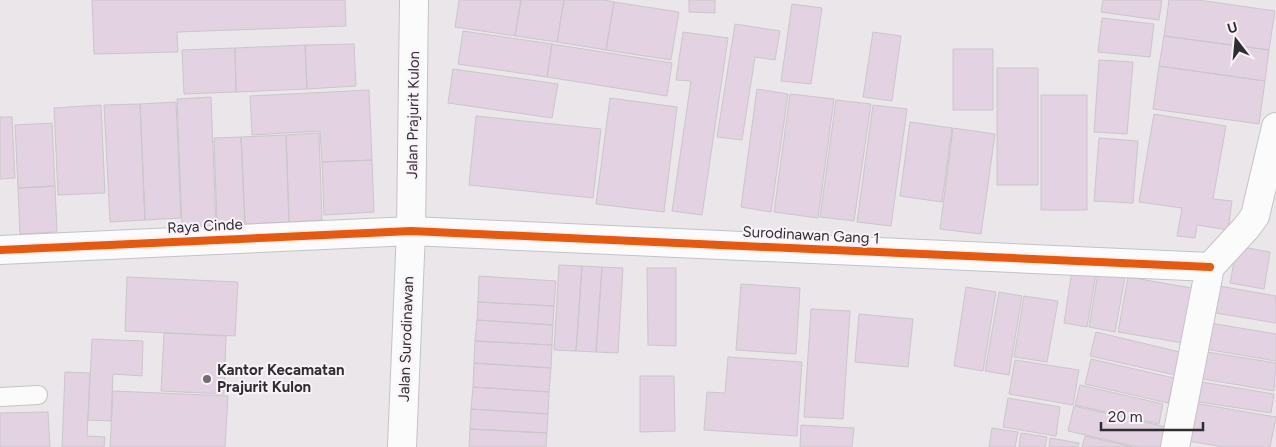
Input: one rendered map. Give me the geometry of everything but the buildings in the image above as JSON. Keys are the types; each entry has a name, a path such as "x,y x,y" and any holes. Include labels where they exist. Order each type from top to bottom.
{"street":[{"name":"Jalan Prajurit Kulon","path":"411,231 414,0"},
{"path":"1175,447 1210,266 1255,216 1276,127"},
{"name":"Raya Cinde","path":"0,250 411,231"},
{"name":"Surodinawan Gang 1","path":"411,231 1210,266"},
{"name":"Jalan Surodinawan","path":"402,447 411,231"}],"lane":[{"path":"0,397 38,395"}],"cycle path":[{"path":"0,250 411,231 1210,267"}],"place":[{"name":"Kantor Kecamatan Prajurit Kulon","path":"207,379"}]}
